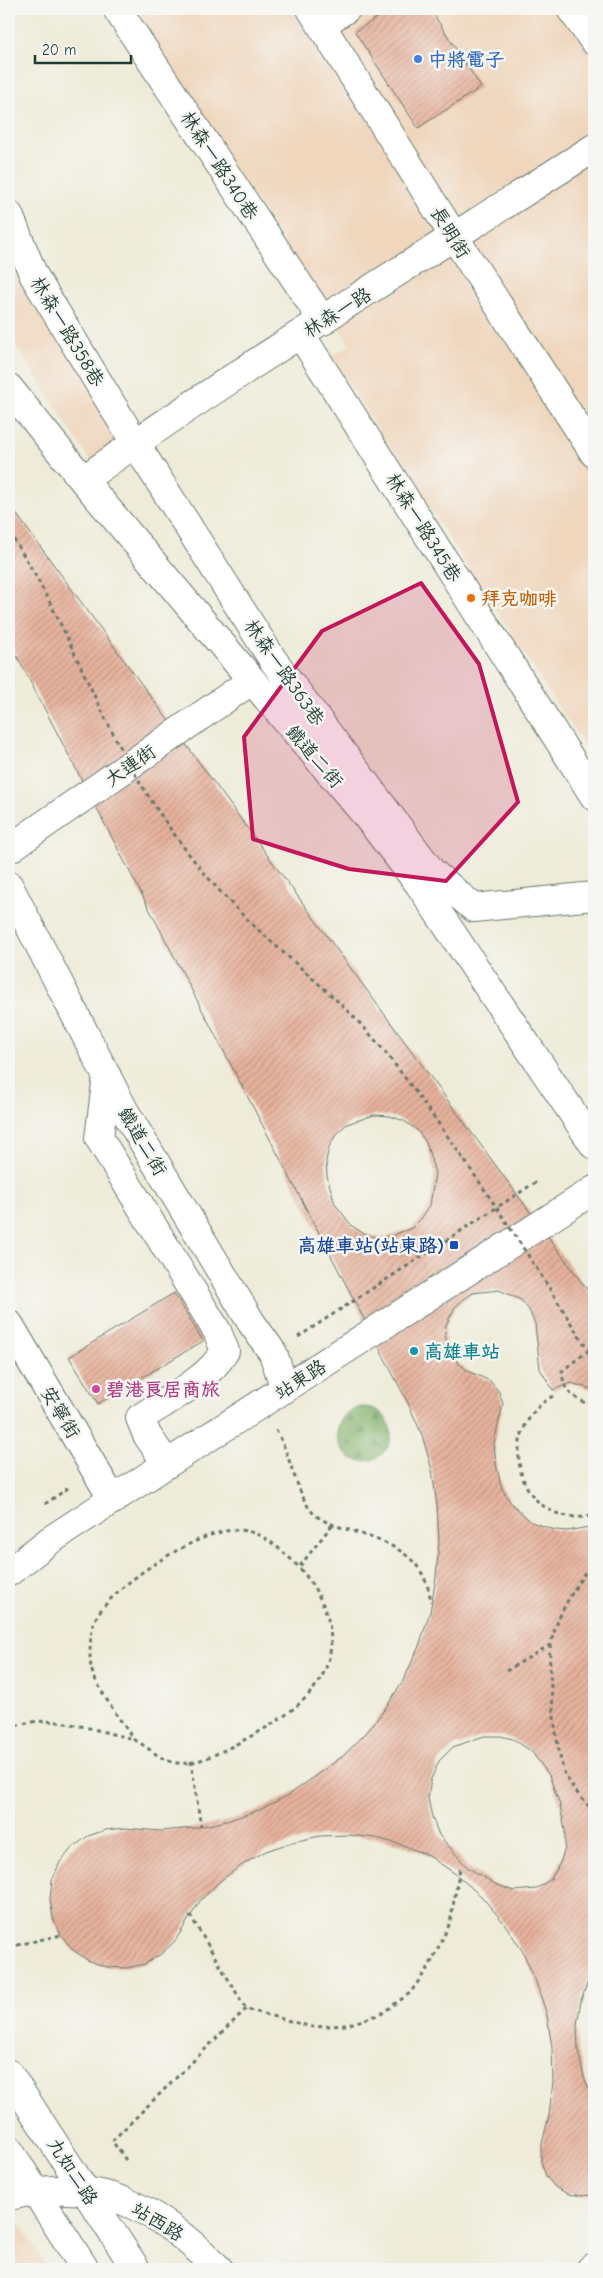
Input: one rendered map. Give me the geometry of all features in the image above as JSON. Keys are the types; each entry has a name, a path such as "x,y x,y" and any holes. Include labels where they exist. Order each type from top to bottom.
{"street":[{"name":"林森一路340巷","path":"117,9 312,328"},
{"path":"316,17 346,9"},
{"path":"571,9 594,41"},
{"name":"長明街","path":"316,17 455,238 594,453"},
{"name":"林森一路","path":"83,480 135,443 312,328 594,148"},
{"name":"林森一路358巷","path":"9,215 34,276 135,443"},
{"name":"林森一路345巷","path":"312,328 594,796"},
{"name":"鐵道二街","path":"9,388 83,480 364,813 419,884 594,1145"},
{"name":"林森一路363巷","path":"135,443 273,660 431,871 474,908 594,896"},
{"name":"大連街","path":"9,849 251,681"},
{"name":"鐵道二街","path":"9,886 106,1076 139,1136 252,1322 273,1353 286,1389"},
{"path":"106,1076 99,1138 217,1331 225,1351 219,1362 202,1376 140,1418 147,1435 167,1464"},
{"name":"站東路","path":"9,1572 49,1541 594,1190"},
{"name":"安寧街","path":"12,1335 113,1500"},
{"path":"9,1560 49,1541"},
{"name":"九如二路","path":"9,2074 136,2269"},
{"path":"9,2150 22,2194 85,2269"},
{"name":"站西路","path":"22,2194 66,2189 111,2196 158,2217 190,2240 219,2269"}],"path":[{"path":"9,532 47,596 121,748 152,802 212,880 248,920 328,990 358,1020 389,1057 475,1177 594,1357"},
{"path":"336,1312 539,1180"},
{"path":"589,1350 562,1371 563,1384 571,1396 594,1407"},
{"path":"553,1396 536,1408 523,1427 518,1462 523,1479 532,1493 543,1504 556,1512 576,1518 594,1515"},
{"path":"283,1442 307,1506 316,1516 332,1525 392,1545 417,1563 425,1576 431,1602"},
{"path":"300,1566 332,1525"},
{"path":"239,1530 256,1534 274,1544 300,1566 316,1587 325,1608 331,1635 328,1661 320,1681 303,1700 270,1724 207,1758 180,1764 158,1757 134,1740 111,1706 90,1668 96,1620 109,1601 151,1566 188,1543 212,1533 239,1530"},
{"path":"594,1559 566,1600 550,1645 553,1713 564,1771 587,1805 594,1810"},
{"path":"506,1671 550,1645"},
{"path":"9,1729 25,1723 61,1722 134,1740"},
{"path":"191,1761 201,1827"},
{"path":"190,1915 246,2009 312,2027 347,2025 381,2014 410,1993 430,1965 450,1923 460,1868"},
{"path":"9,1947 61,1935"},
{"path":"126,2160 112,2142 246,2009"}],"highlighted area":[{"path":"421,583 479,664 518,802 446,881 349,869 253,839 244,737 322,631"}],"shaded area":[{"path":"129,9 594,9 594,761 331,357 350,345"},
{"path":"9,215 127,444 92,463 9,334"},
{"path":"9,2206 48,2269 9,2269"}],"green space":[{"path":"359,1407 369,1407 379,1411 387,1419 391,1434 387,1449 379,1457 369,1461 359,1461 349,1457 341,1449 337,1439 337,1429 341,1419 349,1411"}],"building":[{"name":"中將電子","path":"390,9 430,9 481,87 418,128 355,32"},
{"name":"高雄車站","path":"9,504 594,1299 594,1390 571,1383 553,1390 540,1369 535,1324 529,1310 521,1300 499,1290 473,1293 464,1299 455,1307 446,1325 445,1334 448,1349 457,1362 468,1371 490,1381 499,1392 503,1404 494,1443 496,1464 502,1489 511,1503 531,1522 555,1530 567,1531 594,1526 594,1966 581,2000 577,2025 578,2051 584,2077 594,2102 594,2194 582,2196 568,2194 555,2187 546,2176 541,2162 541,2148 549,2115 553,2082 552,2048 547,2015 523,1952 504,1923 482,1897 457,1875 429,1856 403,1845 376,1838 348,1835 320,1836 266,1851 220,1881 200,1901 175,1941 161,1954 145,1964 126,1968 107,1967 89,1961 73,1950 61,1935 53,1918 50,1899 52,1880 60,1862 72,1848 88,1836 106,1830 125,1828 160,1831 194,1828 227,1821 259,1810 289,1795 343,1756 367,1732 387,1706 405,1677 419,1646 430,1612 436,1577 439,1541 432,1470 422,1435 408,1403 9,641","holes":["374,1115 390,1116 404,1121 417,1130 426,1142 435,1173 430,1205 421,1219 412,1228 388,1237 375,1237 363,1233 352,1226 335,1204 327,1176 326,1161 329,1147 336,1134 347,1124","484,1736 500,1736 513,1739 531,1751 549,1775 560,1805 565,1831 565,1848 560,1863 551,1879 536,1889 514,1891 495,1884 467,1867 439,1835 432,1817 428,1798 431,1779 439,1761 453,1747"]},
{"path":"174,1293 203,1341 98,1404 69,1357"}],"place":[{"name":"中將電子","path":"418,59"},
{"name":"拜克咖啡","path":"471,598"},
{"name":"高雄車站(站東路)","path":"454,1245"},
{"name":"高雄車站","path":"414,1351"},
{"name":"碧港良居商旅","path":"96,1389"}]}
